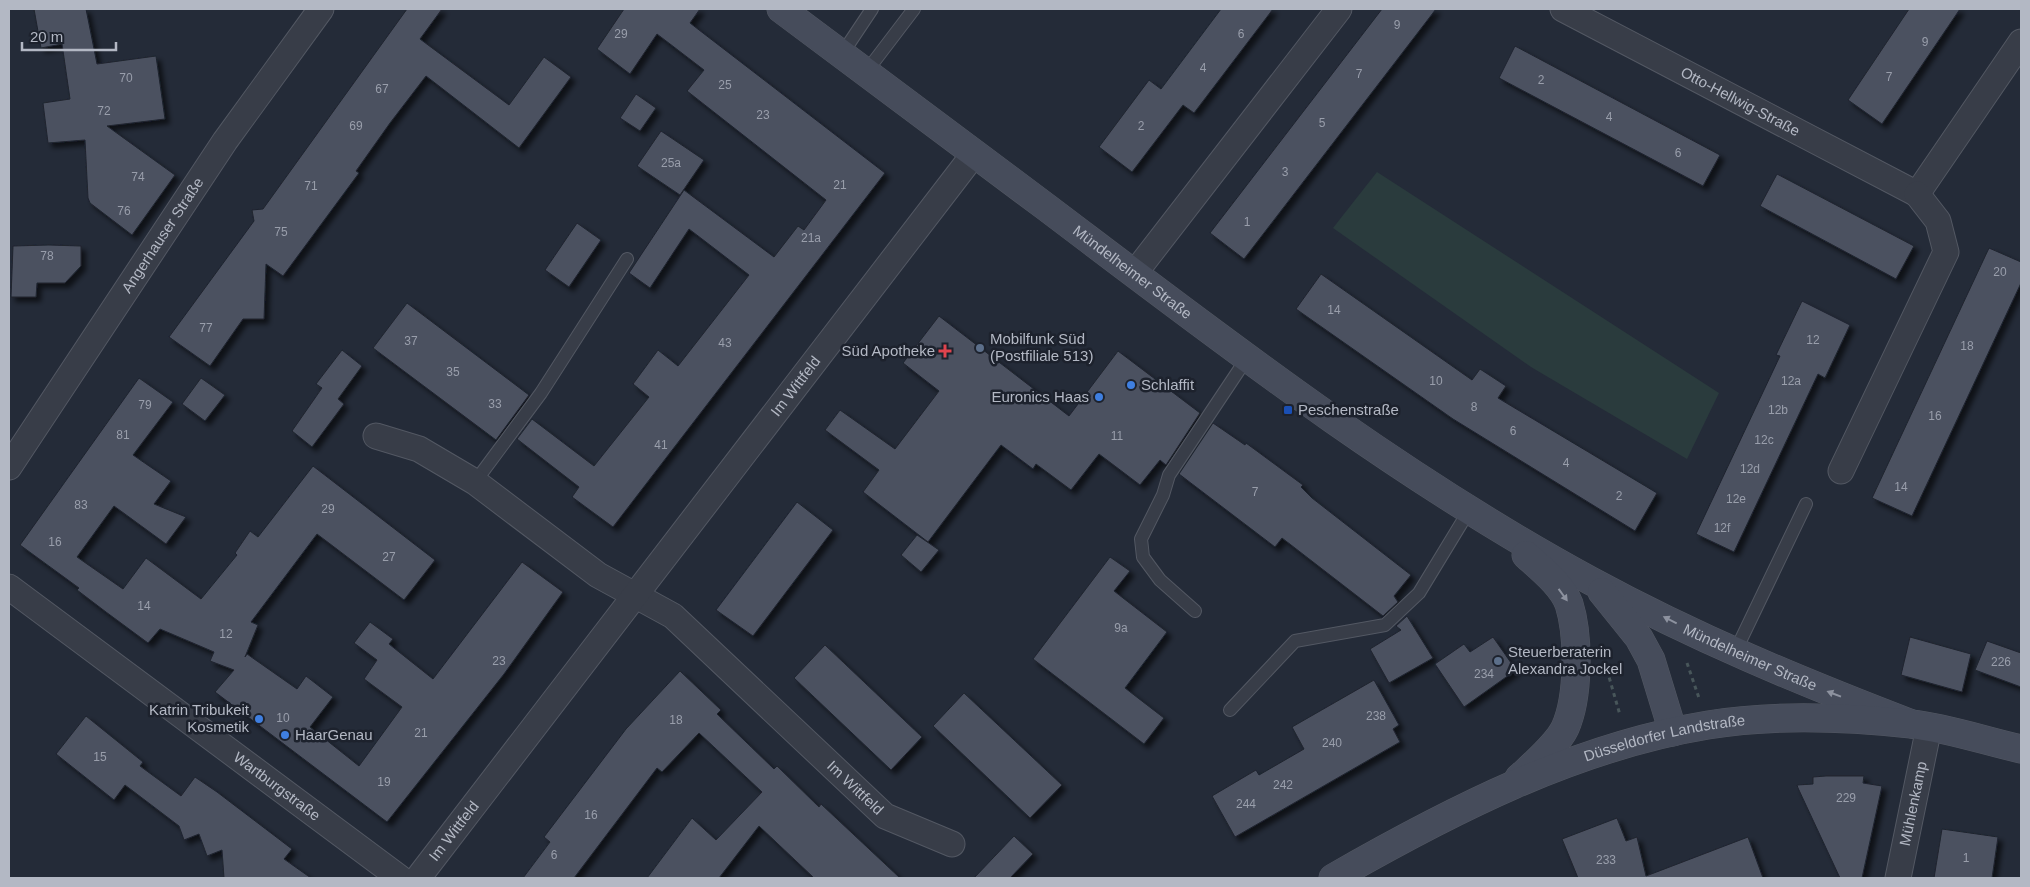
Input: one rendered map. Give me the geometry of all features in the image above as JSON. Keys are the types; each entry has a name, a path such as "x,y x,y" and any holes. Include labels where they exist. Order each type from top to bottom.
{"main road":[{"name":"Mündelheimer Straße","path":"781,9 1247,358 1372,447 1481,516 1593,582 1735,652 1821,690 1920,726"},
{"name":"Mündelheimer Straße","path":"1481,516 1551,579 1568,602 1576,640 1573,696 1565,729 1541,757 1509,786"},
{"name":"Mündelheimer Straße","path":"1593,582 1618,610 1643,645 1660,684 1673,732"},
{"name":"Düsseldorfer Landstraße","path":"1333,878 1470,803 1509,786 1598,753 1673,732 1708,725 1781,718 1848,720 1920,726 2021,749"}],"street":[{"name":"Angerhauser Straße","path":"9,467 225,141 321,9"},
{"path":"1134,274 1339,9"},
{"name":"Otto-Hellwig-Straße","path":"1563,9 1917,194 1938,221 1946,252 1841,471"},
{"path":"1917,194 2021,42"},
{"name":"Im Wittfeld","path":"418,878 974,154"},
{"name":"Im Wittfeld","path":"376,436 419,449 475,482 598,575 673,616 885,816 952,844"},
{"name":"Wartburgstraße","path":"9,587 400,878"},
{"name":"Mühlenkamp","path":"1898,878 1920,726"}],"lane":[{"path":"842,54 872,9"},
{"path":"866,72 914,9"},
{"path":"475,482 541,393 628,259"},
{"path":"1196,611 1160,580 1143,557 1141,539 1163,495 1169,475 1247,358"},
{"path":"1735,652 1806,504"},
{"path":"1230,710 1295,641 1385,625 1419,593 1481,516"}],"path":[{"path":"1681,626 1680,643 1708,725"}],"shaded area":[{"path":"1377,172 1719,393 1687,459 1531,367 1333,228"}],"building":[{"path":"34,9 86,9 97,64 156,56 165,119 107,126 175,175 132,235 90,203 88,198 85,140 48,143 43,103 70,99 62,44 41,48"},
{"path":"407,9 442,9 420,39 509,105 544,57 571,77 519,148 426,76 390,123 356,171 359,173 283,276 266,264 264,319 243,319 210,366 169,337 254,221 252,210 263,209"},
{"path":"624,9 700,9 690,23 885,173 613,527 572,497 579,487 517,439 532,419 594,466 649,397 633,384 658,350 678,366 749,275 689,229 650,288 629,273 684,190 774,257 798,226 804,230 826,200 687,91 704,70 657,34 630,74 597,49"},
{"path":"1221,9 1273,9 1194,113 1183,105 1132,172 1099,147 1149,80 1161,89"},
{"path":"1382,9 1436,9 1244,259 1210,233"},
{"path":"1909,9 1960,9 1882,124 1848,100"},
{"path":"1515,46 1720,155 1703,186 1499,78"},
{"path":"636,94 656,108 640,131 620,118"},
{"path":"661,131 704,160 680,195 637,166"},
{"path":"1777,174 1914,246 1896,279 1760,206"},
{"path":"577,223 601,240 569,287 545,270"},
{"path":"13,246 81,246 81,266 65,283 37,283 36,297 11,297"},
{"path":"1989,248 2021,262 2021,283 1912,516 1872,498"},
{"path":"1321,274 1472,380 1480,369 1506,386 1498,398 1657,493 1635,531 1453,419 1296,309"},
{"path":"1802,301 1850,325 1825,378 1818,374 1734,552 1696,534 1780,356 1776,355"},
{"path":"407,303 529,395 496,440 373,348"},
{"path":"939,316 1069,416 1118,351 1200,413 1166,465 1160,460 1140,485 1099,454 1071,490 1036,464 1033,469 1001,445 928,542 863,492 879,470 825,430 840,410 895,449 939,391 903,363"},
{"path":"342,350 362,366 338,399 344,404 312,447 292,431 322,388 316,384"},
{"path":"139,378 173,402 133,455 171,481 154,504 186,517 166,544 114,506 77,557 123,589 146,558 201,599 237,555 235,553 250,531 258,537 313,466 435,560 404,600 317,534 251,622 258,625 245,657 247,654 297,689 306,676 333,697 310,727 359,766 402,707 364,679 377,660 354,643 370,622 393,639 389,644 433,679 522,562 563,592 504,674 387,822 215,692 234,670 210,661 214,652 160,629 148,643 77,590 79,588 20,545"},
{"path":"201,378 225,395 205,421 182,404"},
{"path":"1213,423 1245,445 1246,443 1303,485 1301,487 1312,498 1411,575 1394,596 1398,602 1383,616 1282,538 1275,547 1179,474"},
{"path":"797,502 833,530 753,636 716,610"},
{"path":"917,535 939,550 921,572 901,555"},
{"path":"1110,557 1130,571 1114,591 1167,632 1125,688 1164,718 1144,744 1033,659"},
{"path":"1407,616 1433,658 1389,683 1370,649 1401,630 1396,626"},
{"path":"1493,637 1516,670 1464,707 1435,664 1464,644 1470,652"},
{"path":"1910,637 1971,654 1962,692 1901,675"},
{"path":"1987,641 2021,653 2021,687 1975,670"},
{"path":"825,645 922,737 891,770 794,678"},
{"path":"680,671 721,710 717,714 774,769 777,766 819,807 821,804 900,878 814,878 759,826 719,878 647,878 692,818 716,840 762,792 699,733 662,772 657,768 574,878 523,878 550,842 544,837 626,729"},
{"path":"1374,680 1399,725 1393,729 1400,742 1235,837 1212,796 1256,770 1259,775 1304,749 1292,727"},
{"path":"964,693 1062,785 1030,818 933,726"},
{"path":"86,716 143,762 140,766 181,796 195,777 217,792 292,849 284,859 311,878 224,878 222,850 207,856 199,834 184,840 179,826 125,785 114,800 56,754"},
{"path":"1864,776 1863,783 1882,786 1862,878 1840,878 1798,788 1797,785 1813,784 1813,777"},
{"path":"1617,818 1626,841 1637,837 1646,876 1748,837 1763,878 1578,878 1562,839"},
{"path":"1942,829 1998,837 1992,878 1934,878"},
{"path":"1014,836 1033,854 1010,878 974,878"}],"place":[{"name":"Mobilfunk Süd (Postfiliale 513)","path":"980,348"},
{"name":"Süd Apotheke","path":"945,351"},
{"name":"Schlaffit","path":"1131,385"},
{"name":"Euronics Haas","path":"1099,397"},
{"name":"Peschenstraße","path":"1288,410"},
{"name":"Steuerberaterin Alexandra Jockel","path":"1498,661"},
{"name":"Katrin Tribukeit Kosmetik","path":"259,719"},
{"name":"HaarGenau","path":"285,735"}]}
